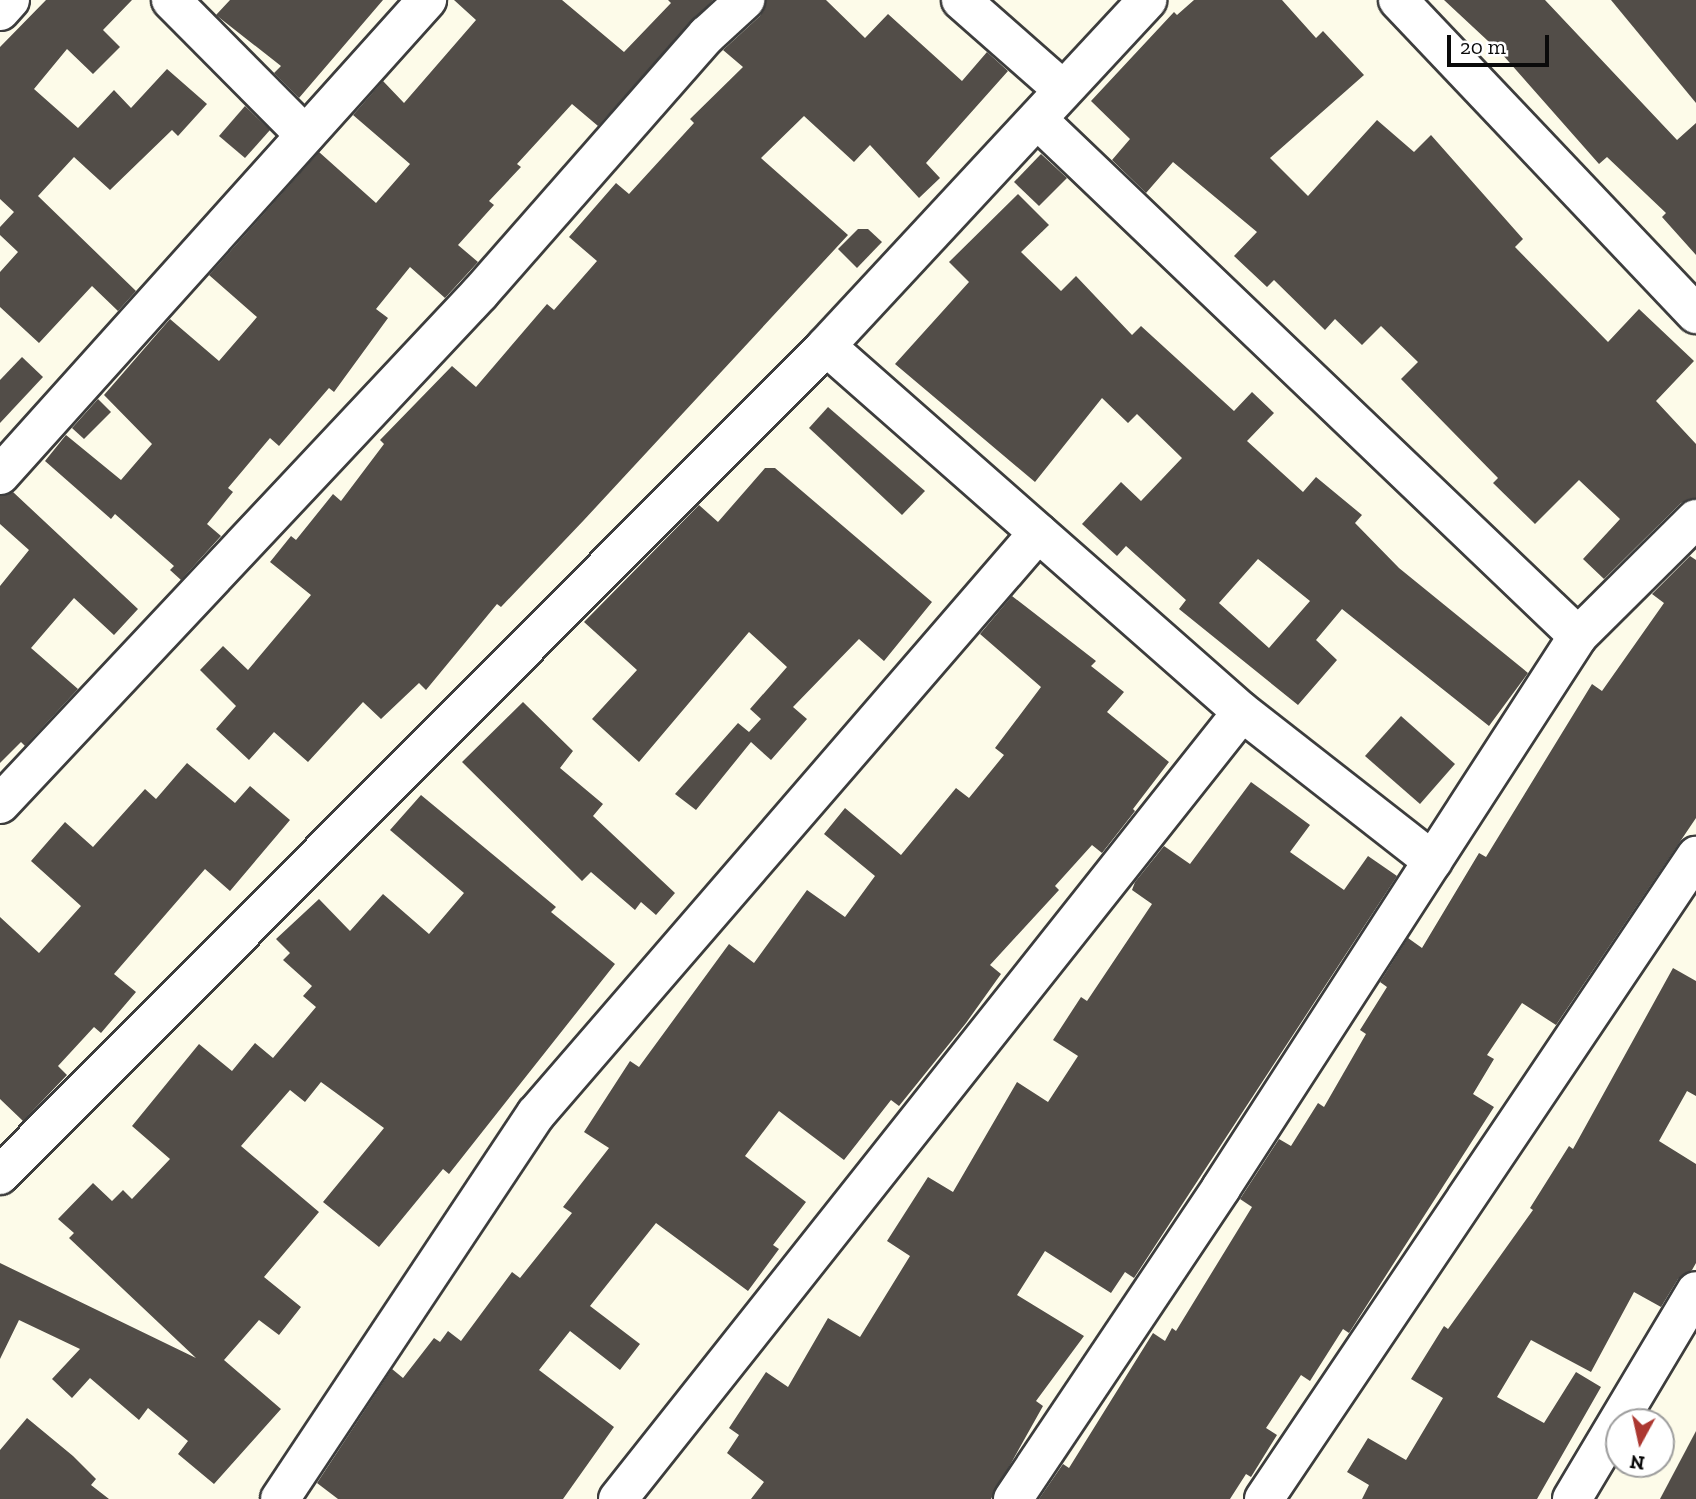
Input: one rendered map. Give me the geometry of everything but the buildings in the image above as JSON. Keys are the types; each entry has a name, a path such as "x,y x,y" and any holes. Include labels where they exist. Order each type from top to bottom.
{"street":[{"path":"0,11 10,0"},
{"path":"172,0 305,135"},
{"path":"0,475 427,0"},
{"path":"0,804 480,293 707,36 745,0"},
{"path":"961,0 1062,89"},
{"path":"0,1175 826,346 1147,0"},
{"path":"1398,0 1696,314"},
{"path":"1038,120 1578,636"},
{"path":"826,346 1242,712 1433,861"},
{"path":"1013,1499 1578,636 1696,519"},
{"path":"280,1499 536,1114 1038,533"},
{"path":"618,1499 1242,712"},
{"path":"1264,1499 1696,856"},
{"path":"1572,1499 1696,1291"}]}
